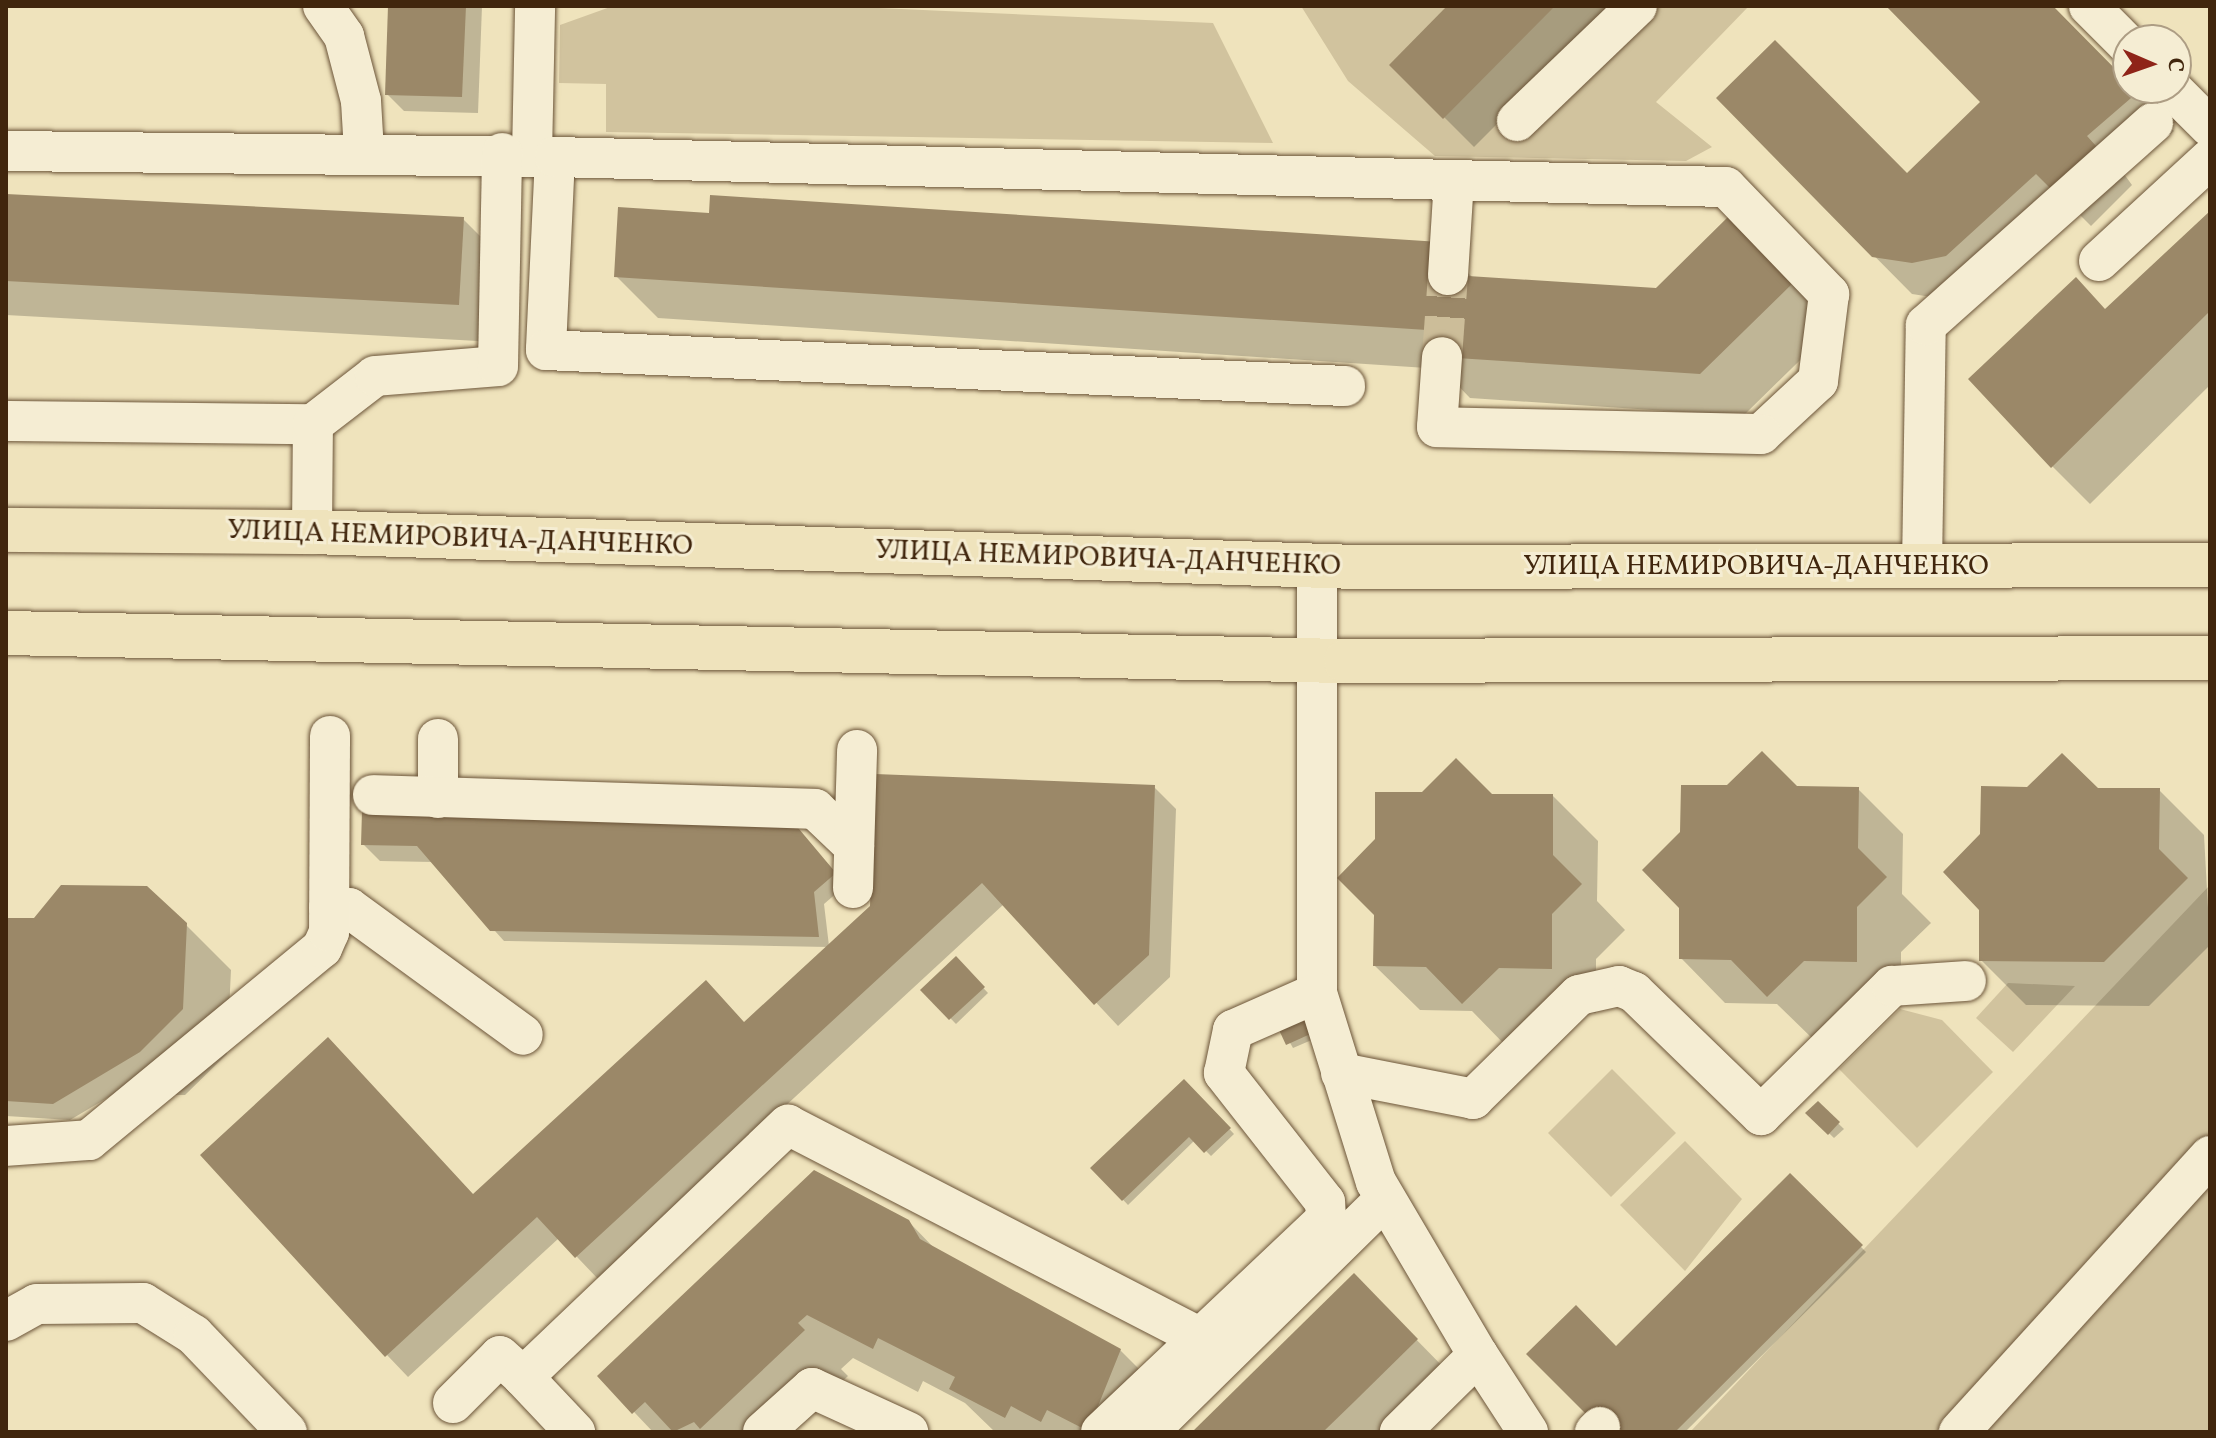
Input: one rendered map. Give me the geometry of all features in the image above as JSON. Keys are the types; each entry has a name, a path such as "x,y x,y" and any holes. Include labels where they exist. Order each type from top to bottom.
{"main road":[{"name":"УЛИЦА НЕМИРОВИЧА-ДАНЧЕНКО","path":"6,530 312,532 1317,566 2210,565"},
{"path":"6,633 1315,660 2210,658"}],"lane":[{"path":"323,6 344,36 361,101 364,152"},
{"path":"535,6 530,155 546,350 1345,386"},
{"path":"1517,121 1637,6"},
{"path":"2089,6 2112,29"},
{"path":"2187,104 2210,127"},
{"path":"1922,567 1926,325 2153,123"},
{"path":"6,151 530,155 1726,187 1829,294 1818,381 1761,434 1437,427 1442,357"},
{"path":"6,421 313,424 375,376 498,366 530,155"},
{"path":"2099,261 2210,159"},
{"path":"1448,275 1454,180"},
{"path":"312,532 313,424"},
{"path":"1317,566 1317,993 1385,1199 1528,1432"},
{"path":"6,1146 89,1140 322,948 339,908 340,736"},
{"path":"438,739 438,798"},
{"path":"853,888 857,750"},
{"path":"373,795 815,809 854,846"},
{"path":"339,908 523,1035"},
{"path":"1341,1073 1473,1099 1579,995 1619,986 1634,992 1761,1115 1892,986 1966,981"},
{"path":"1101,1432 1329,1211 1212,1084 1233,1030 1317,993"},
{"path":"523,1377 788,1125 1200,1338"},
{"path":"1959,1432 2210,1156"},
{"path":"1148,1432 1385,1199"},
{"path":"6,1321 64,1301 143,1303 194,1335 287,1432"},
{"path":"1400,1432 1478,1355"},
{"path":"453,1403 500,1356 575,1432"},
{"path":"763,1432 812,1388 908,1432"}],"shaded area":[{"path":"613,6 834,6 1213,23 1273,143 606,132 606,84 559,83 560,25"},
{"path":"1301,6 1749,6 1656,102 1712,147 1686,161 1435,156 1348,81"},
{"path":"2210,885 2210,1432 1690,1432"},
{"path":"2008,983 2075,986 2013,1052 1976,1018"},
{"path":"1900,1009 1942,1020 1993,1072 1917,1148 1839,1069"},
{"path":"1612,1069 1676,1133 1611,1197 1548,1133"},
{"path":"1685,1141 1742,1199 1685,1271 1620,1205"}],"building":[{"path":"388,6 466,6 462,97 385,95"},
{"path":"1447,6 1555,6 1443,119 1389,65"},
{"path":"1886,6 2053,6 2112,66 2112,104 2124,104 2087,136 2096,146 2052,190 2036,174 1946,256 1912,263 1872,257 1716,98 1775,40 1907,173 1980,102"},
{"path":"6,194 464,217 459,305 6,281"},
{"path":"710,195 1440,242 1437,274 1656,288 1731,214 1796,280 1700,374 1426,356 1427,330 614,277 618,207 709,213"},
{"path":"2210,211 2210,311 2051,468 1968,379 2076,277 2105,309"},
{"path":"1762,751 1797,786 1859,787 1858,848 1887,877 1857,907 1857,962 1804,961 1767,997 1731,960 1679,959 1679,908 1642,870 1680,832 1681,785 1727,785"},
{"path":"2062,753 2098,788 2160,788 2159,849 2188,878 2104,962 1979,961 1979,910 1943,872 1980,834 1981,786 2027,787"},
{"path":"1456,758 1492,794 1553,794 1553,855 1582,884 1552,914 1552,969 1499,968 1462,1004 1426,967 1373,966 1374,915 1337,878 1375,839 1375,792 1422,792"},
{"path":"875,774 1155,785 1149,955 1094,1005 982,883 575,1258 537,1217 385,1357 200,1155 328,1037 473,1194 706,980 744,1022 870,906"},
{"path":"362,811 794,823 836,873 814,892 819,937 490,931 417,846 361,845"},
{"path":"61,885 147,886 187,923 183,1009 140,1052 53,1104 6,1101 6,918 34,918"},
{"path":"956,956 985,987 949,1020 920,990"},
{"path":"1306,1005 1317,1031 1286,1045 1274,1019"},
{"path":"1184,1079 1231,1128 1204,1153 1189,1137 1122,1201 1090,1168"},
{"path":"1818,1101 1840,1122 1828,1135 1805,1113"},
{"path":"814,1170 909,1220 920,1239 1121,1349 1088,1431 1047,1410 1041,1422 1011,1406 1005,1418 949,1389 955,1377 878,1338 873,1349 807,1315 798,1323 805,1330 700,1429 694,1422 673,1432 645,1402 632,1414 597,1376"},
{"path":"1790,1173 1863,1245 1675,1432 1604,1432 1526,1354 1576,1305 1616,1346"},
{"path":"1354,1273 1418,1339 1357,1399 1323,1432 1192,1432"}],"tunnel":[{"path":"1442,357 1448,275"}]}
